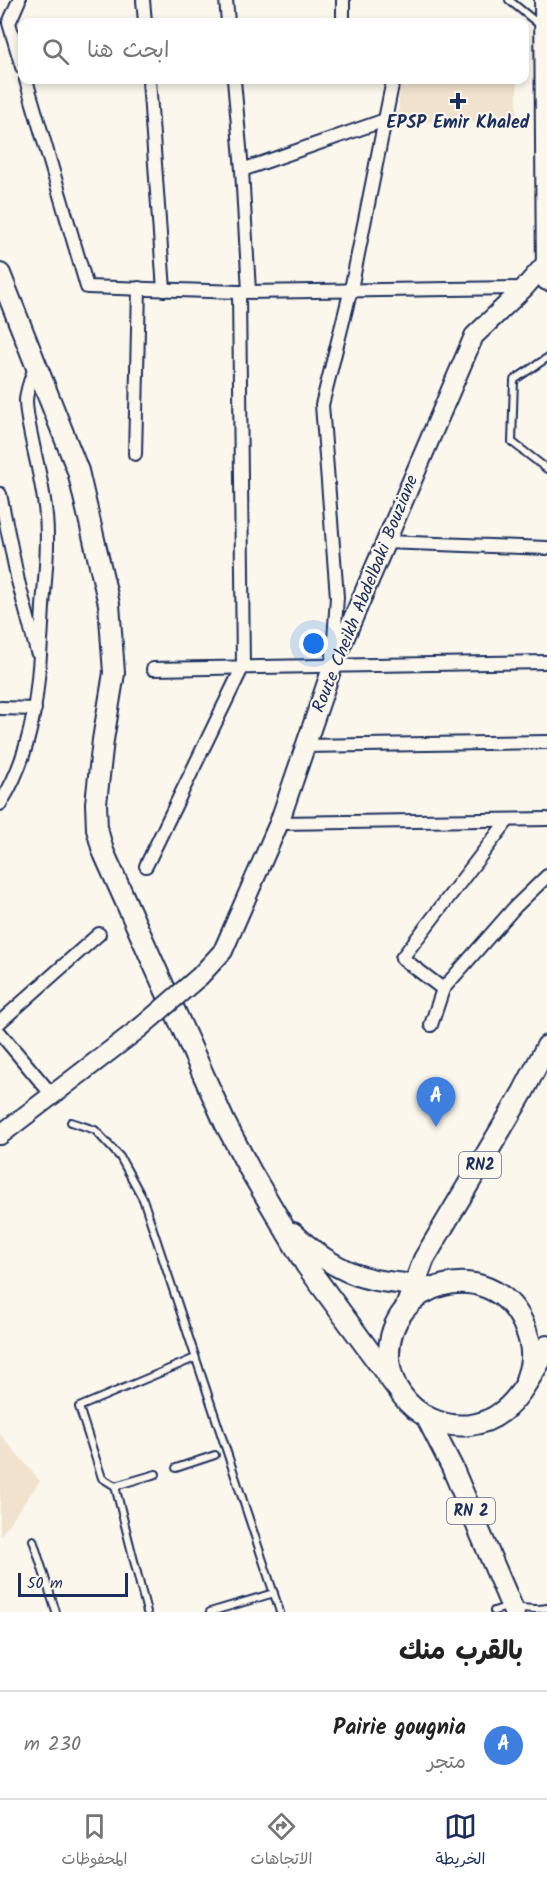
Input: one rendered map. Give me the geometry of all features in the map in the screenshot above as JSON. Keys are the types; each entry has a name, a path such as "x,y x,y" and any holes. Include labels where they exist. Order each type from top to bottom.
{"main road":[{"path":"544,0 547,280"},
{"path":"0,274 3,291 36,365 78,471 110,604 114,673 96,803 97,830 103,851 225,1123 278,1219 321,1287 414,1410 446,1425 465,1426 485,1421 502,1412 517,1398 526,1380 547,1352 519,1313 502,1296 480,1286 457,1282 424,1286 374,1280 335,1265 316,1253 278,1219"},
{"name":"RN2","path":"424,1286 424,1259 523,1092 547,1046"},
{"path":"374,1280 397,1276 424,1259"},
{"path":"396,1387 389,1367 388,1346 394,1326 405,1308 418,1296 424,1286"},
{"path":"519,1313 529,1334 531,1358 526,1380"},
{"name":"RN 2","path":"427,1418 452,1467 502,1604"}],"street":[{"path":"18,54 9,23 19,0"},
{"path":"143,0 145,18"},
{"path":"226,0 228,18"},
{"path":"343,18 344,0"},
{"path":"27,84 87,287 244,292 524,288"},
{"path":"149,84 164,290"},
{"path":"146,866 243,666 244,292 242,170 234,84"},
{"path":"333,665 337,597 322,405 351,289 392,84"},
{"path":"242,170 385,120"},
{"name":"Route Cheikh Abdelbaki Bouziane","path":"52,1095 141,1028 223,951 279,823 333,665 474,336 524,288 547,262"},
{"path":"135,454 139,288"},
{"path":"0,804 24,757 35,709 40,662 47,526 27,416 26,398 36,365"},
{"path":"0,494 18,581 40,662"},
{"path":"385,542 547,548"},
{"path":"153,669 547,662"},
{"path":"0,708 35,709"},
{"path":"305,746 547,742"},
{"path":"279,823 547,819"},
{"path":"443,989 402,958 508,820"},
{"path":"431,1025 443,989 516,907 547,876"},
{"path":"0,1022 99,934"},
{"path":"0,1033 52,1095 0,1135"}],"lane":[{"path":"509,0 528,18"},
{"path":"529,19 545,35"},
{"path":"547,358 514,380 512,442 547,469"},
{"path":"71,1122 95,1130 120,1156 143,1199 280,1612"},
{"path":"147,1612 115,1486 102,1478 79,1407 195,1358"},
{"path":"176,1468 215,1455"},
{"path":"115,1486 156,1474"},
{"path":"33,1540 56,1612"},
{"path":"210,1612 274,1593"},
{"path":"502,1604 532,1611 547,1608"}],"shaded area":[{"name":"EPSP Emir Khaled","path":"400,84 517,84 517,122 398,122"},
{"path":"0,1434 40,1481 0,1536"}],"place":[{"name":"EPSP Emir Khaled","path":"458,101"},
{"name":"Pairie gougnia","path":"436,1127"}]}
